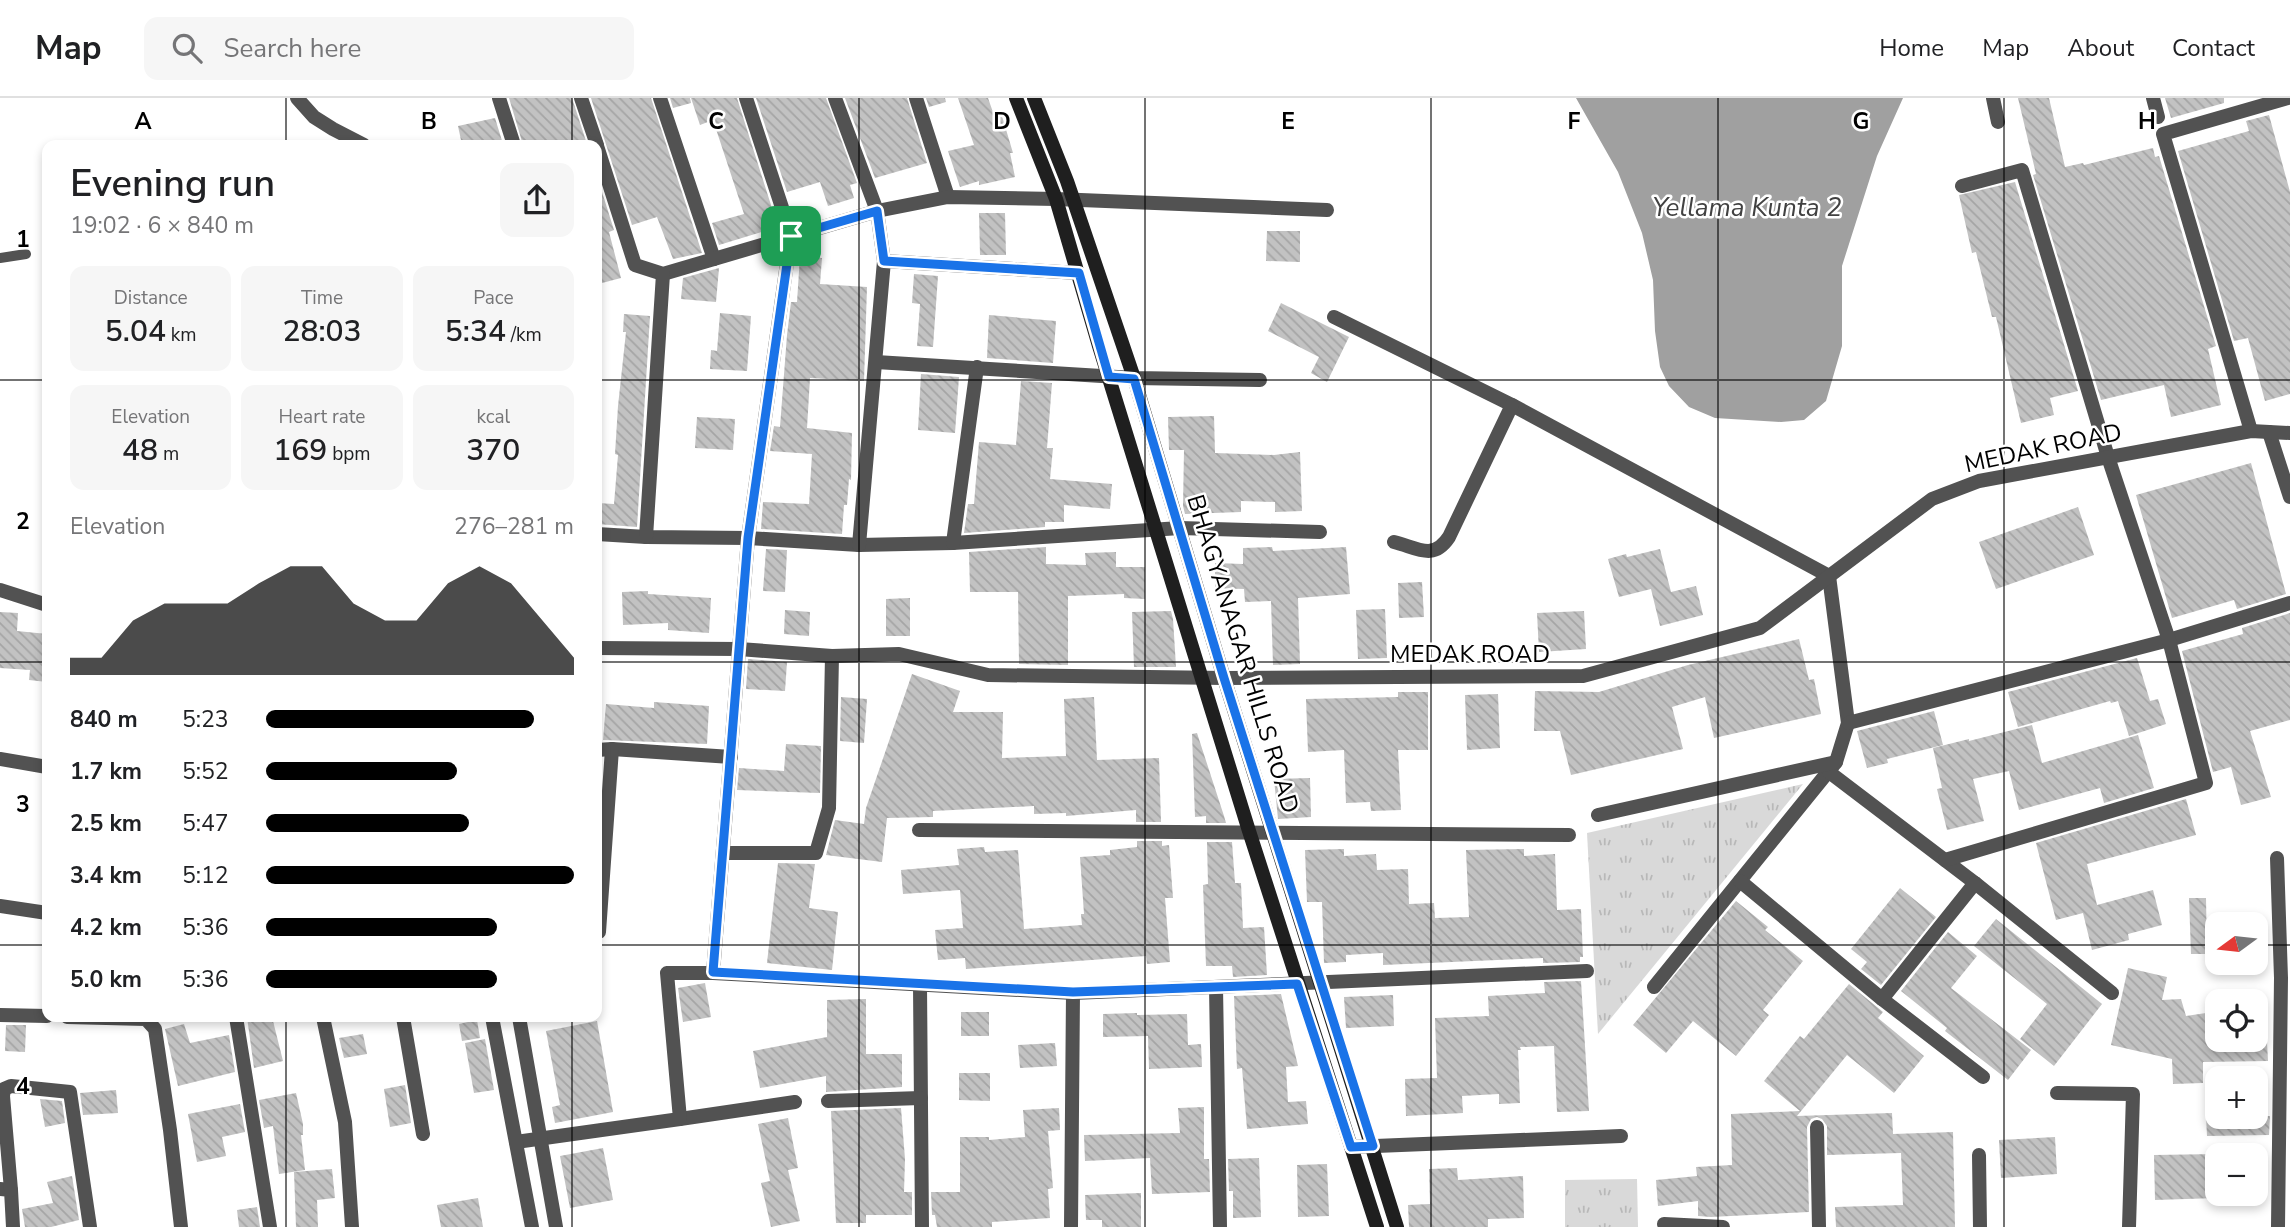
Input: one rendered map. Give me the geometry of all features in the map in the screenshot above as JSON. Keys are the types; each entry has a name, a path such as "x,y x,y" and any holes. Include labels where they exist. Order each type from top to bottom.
{"main road":[{"name":"BHAGYANAGAR HILLS ROAD","path":"1016,98 1056,199 1201,678 1377,1227"},
{"name":"BHAGYANAGAR HILLS ROAD","path":"1034,98 1073,200 1134,379 1224,678 1397,1227"}],"street":[{"path":"499,98 512,140"},
{"path":"582,98 595,140"},
{"path":"660,98 714,259"},
{"path":"713,972 748,538 791,236 746,98"},
{"path":"835,98 877,211 884,261 859,545"},
{"path":"916,98 948,197"},
{"path":"1993,98 1998,122"},
{"path":"2153,98 2158,117"},
{"path":"2250,431 2163,134 2288,98"},
{"path":"299,99 314,117 354,140"},
{"path":"602,162 635,265 663,274 877,211 948,197 1327,210"},
{"path":"1945,860 2206,783 2169,640 2108,457 2022,170 1962,186"},
{"path":"884,261 1079,273"},
{"path":"646,537 663,274"},
{"path":"1334,317 1512,405 1829,576 1848,723 1833,767 1654,987"},
{"path":"876,362 1134,379 1260,380"},
{"path":"953,543 977,368"},
{"path":"1394,542 1433,552 1441,548 1449,537 1512,405"},
{"name":"MEDAK ROAD","path":"602,648 739,649 832,656 899,654 988,675 1201,678 1583,676 1760,628 1932,499 1979,481 2250,431 2290,433"},
{"path":"2269,432 2290,497"},
{"path":"602,534 748,538 859,545 953,543 1180,528 1321,532"},
{"path":"0,590 42,604"},
{"path":"1848,723 2169,640 2290,603"},
{"path":"723,853 816,853 829,808 832,656"},
{"path":"602,823 604,750 732,757"},
{"path":"0,759 42,767"},
{"path":"1833,767 2112,993"},
{"path":"1598,815 1833,767"},
{"path":"919,830 1569,835"},
{"path":"2278,1227 2286,978 2283,858"},
{"path":"1741,881 1882,999 1983,1077"},
{"path":"1882,999 1975,883"},
{"path":"0,906 42,912"},
{"path":"680,1119 667,973 713,972 1073,992 1587,971"},
{"path":"920,985 922,1227"},
{"path":"1216,987 1220,1227"},
{"path":"1071,1227 1073,992"},
{"path":"0,1014 42,1016"},
{"path":"149,1022 155,1029 181,1227"},
{"path":"237,1022 270,1227"},
{"path":"324,1022 345,1122 352,1227"},
{"path":"404,1022 423,1134"},
{"path":"493,1022 532,1227"},
{"path":"520,1022 556,1227"},
{"path":"13,1227 6,1189 3,1096 4,1089 10,1086 71,1091 90,1227"},
{"path":"2057,1093 2133,1094 2129,1227"},
{"path":"828,1101 921,1098"},
{"path":"516,1142 795,1102"},
{"path":"1817,1127 1819,1227"},
{"path":"1351,1147 1621,1136"},
{"path":"1979,1155 1980,1227"},
{"path":"1664,1224 1723,1227"}],"lane":[{"path":"0,258 26,254"}],"green space":[{"path":"1803,784 1598,1034 1587,833"},
{"path":"1637,1179 1638,1227 1565,1227 1565,1180"}],"water":[{"name":"Yellama Kunta 2","path":"1576,98 1903,98 1877,156 1842,266 1842,346 1826,401 1804,420 1781,422 1715,418 1689,407 1669,386 1660,367 1653,280 1642,233 1618,172"}],"building":[{"path":"509,98 572,98 586,140 522,140"},
{"path":"591,98 651,98 702,253 673,259 657,217 632,225"},
{"path":"670,98 690,98 691,103 673,108"},
{"path":"691,98 737,98 778,227 719,245 712,223 744,214 713,120 700,125"},
{"path":"756,98 826,98 857,183 850,185 854,198 828,206 820,182 787,192"},
{"path":"845,98 907,98 927,163 875,178"},
{"path":"926,98 945,98 946,102 929,107"},
{"path":"958,98 988,98 995,118 1002,116 1013,153 1010,153 1015,177 979,185 979,181 960,187 948,151 974,145"},
{"path":"2018,98 2049,98 2065,167 2153,148 2155,157 2159,156 2216,346 2208,349 2221,405 2171,417 2164,385 2101,400 2033,175 2036,174"},
{"path":"2165,98 2224,98 2224,103 2171,118"},
{"path":"2269,115 2290,192 2290,394 2265,401 2248,338 2234,341 2178,151 2249,131 2246,121"},
{"path":"495,118 502,140 461,140 458,126"},
{"path":"2015,182 2078,391 2050,398 2054,415 2021,423 1996,317 1992,317 1976,252 1972,253 1959,195"},
{"path":"602,192 614,230 609,232 621,278 602,283"},
{"path":"979,213 1005,213 1006,255 980,255"},
{"path":"1267,231 1300,231 1300,262 1266,261"},
{"path":"800,256 822,258 820,284 867,287 864,381 810,378 807,428 852,433 851,480 849,479 847,505 844,505 842,534 761,529 763,502 809,504 812,454 770,451 774,426 780,427 787,335 791,302 797,302"},
{"path":"719,268 716,302 681,299 683,278"},
{"path":"914,274 938,276 933,347 917,346 920,304 912,303"},
{"path":"1281,303 1349,337 1327,382 1311,373 1319,357 1268,331"},
{"path":"720,313 751,316 747,371 710,369 711,350 717,351"},
{"path":"624,314 650,316 637,527 602,524 602,503 614,504 618,406 626,332 623,332"},
{"path":"989,315 1056,321 1053,363 987,358"},
{"path":"921,374 959,377 955,433 918,430"},
{"path":"1021,381 1052,383 1047,448 1053,448 1050,479 1112,484 1110,509 1064,505 1064,522 1045,522 1045,527 964,533 968,504 974,504 979,442 1016,445"},
{"path":"1214,416 1215,453 1274,455 1300,452 1302,511 1275,512 1275,502 1241,501 1241,512 1185,514 1184,450 1169,450 1168,417"},
{"path":"697,417 735,419 733,450 695,448"},
{"path":"2251,463 2286,594 2237,609 2234,600 2172,618 2136,495"},
{"path":"2078,507 2094,555 1996,589 1979,542"},
{"path":"1046,547 1046,564 1086,565 1085,553 1116,552 1116,567 1145,567 1145,599 1124,598 1124,594 1068,596 1068,665 1019,664 1018,592 970,592 969,552"},
{"path":"1272,547 1273,551 1346,547 1350,594 1298,598 1300,664 1273,665 1271,601 1245,602 1244,589 1215,588 1215,563 1243,564 1243,548"},
{"path":"766,549 787,550 785,592 763,591"},
{"path":"1660,549 1671,592 1696,586 1703,615 1660,626 1651,589 1619,597 1608,559"},
{"path":"1422,582 1424,617 1399,618 1398,583"},
{"path":"648,591 648,594 711,598 709,633 668,630 668,623 623,625 622,592"},
{"path":"910,598 910,636 886,636 886,599"},
{"path":"1385,609 1387,658 1358,659 1356,610"},
{"path":"785,610 810,612 809,636 784,634"},
{"path":"1171,611 1176,667 1134,667 1132,612"},
{"path":"1584,611 1586,649 1539,652 1537,613"},
{"path":"0,612 18,613 17,631 42,634 42,681 29,680 30,670 0,668"},
{"path":"2290,613 2290,720 2250,731 2271,797 2241,805 2231,767 2213,772 2182,651 2243,634 2242,628"},
{"path":"1799,639 1809,680 1814,679 1821,714 1714,738 1705,697 1672,707 1683,749 1571,775 1560,731 1534,731 1535,691 1599,692 1688,665"},
{"path":"2137,658 2150,701 2158,699 2166,724 2129,736 2118,701 2110,701 2018,727 2008,692"},
{"path":"748,659 787,662 785,691 746,689"},
{"path":"912,674 960,691 953,712 1003,712 1002,758 1066,756 1064,699 1094,697 1097,760 1159,758 1161,822 1136,822 1136,810 1066,816 1066,813 1034,814 1034,806 933,811 933,817 887,818 882,862 826,855 835,820 864,824 866,808"},
{"path":"1398,692 1428,692 1428,750 1398,750 1401,810 1371,811 1370,802 1346,803 1344,750 1308,752 1306,699 1398,697"},
{"path":"1498,694 1500,748 1467,750 1465,695"},
{"path":"841,697 867,699 864,743 840,741"},
{"path":"654,702 709,706 707,744 603,740 606,704 654,708"},
{"path":"1934,711 1943,745 1887,759 1888,763 1867,768 1857,731"},
{"path":"2032,725 2042,763 2138,735 2154,788 2104,803 2100,788 2019,810 2009,771 1973,779 1984,821 1947,830 1937,789 1942,788 1933,748"},
{"path":"1197,733 1226,823 1206,823 1206,816 1195,817 1192,734"},
{"path":"786,744 821,746 820,793 737,790 739,768 784,771"},
{"path":"1310,778 1311,817 1278,819 1274,779"},
{"path":"2186,799 2196,835 2087,864 2097,905 2153,890 2162,925 2128,934 2129,940 2092,950 2083,913 2056,920 2036,843"},
{"path":"1137,841 1162,841 1162,846 1169,845 1173,898 1165,898 1170,962 1147,964 1146,956 966,969 965,958 938,960 935,930 963,928 960,890 903,894 901,870 959,865 957,849 984,847 985,852 1018,850 1024,929 1082,925 1081,914 1084,914 1080,857 1110,855 1110,850 1137,847"},
{"path":"1207,842 1232,842 1235,883 1241,883 1243,928 1264,927 1267,975 1233,977 1232,966 1206,966 1203,885 1208,884"},
{"path":"1344,849 1344,856 1376,854 1377,870 1408,869 1409,904 1434,903 1435,918 1469,917 1466,850 1524,849 1524,856 1555,854 1557,910 1581,909 1583,957 1580,957 1580,962 1543,963 1543,958 1383,965 1383,953 1346,955 1346,962 1324,963 1322,902 1307,902 1305,850"},
{"path":"778,863 815,864 809,908 838,912 832,970 767,963"},
{"path":"1900,888 1936,917 1881,985 1861,969 1867,962 1851,949"},
{"path":"2189,898 2206,898 2205,954 2191,954"},
{"path":"1736,901 1768,927 1765,930 1803,961 1763,1010 1769,1015 1736,1056 1693,1021 1666,1053 1633,1025"},
{"path":"1996,919 2102,1004 2054,1066 2020,1039 2047,1004 1974,946"},
{"path":"1948,932 1977,956 1951,988 2031,1050 2008,1080 1945,1031 1947,1028 1901,991"},
{"path":"2128,968 2167,977 2162,1000 2181,999 2186,1016 2205,1013 2205,1052 2268,1052 2268,1061 2203,1062 2203,1083 2173,1084 2172,1059 2111,1045"},
{"path":"1581,981 1589,1111 1557,1112 1554,1046 1520,1047 1521,1050 1518,1050 1520,1103 1499,1104 1499,1094 1462,1096 1463,1113 1406,1116 1405,1079 1437,1078 1435,1018 1489,1016 1488,996 1545,993 1544,982"},
{"path":"705,983 711,1017 683,1022 678,988"},
{"path":"1849,984 1883,1012 1878,1018 1924,1056 1894,1093 1847,1055 1797,1116 1892,1113 1893,1134 1953,1132 1955,1227 1836,1227 1835,1207 1903,1205 1901,1153 1827,1155 1827,1126 1817,1117 1811,1119 1807,1127 1809,1212 1711,1217 1698,1216 1698,1201 1658,1206 1656,1180 1697,1176 1696,1167 1732,1165 1731,1114 1800,1111 1764,1081 1800,1036 1804,1039"},
{"path":"1281,994 1298,1066 1286,1067 1288,1102 1306,1101 1308,1124 1247,1129 1242,1068 1237,1069 1234,996"},
{"path":"1393,995 1394,1026 1346,1028 1344,997"},
{"path":"866,999 866,1054 902,1054 902,1087 826,1092 826,1076 760,1088 753,1051 827,1037 827,1000"},
{"path":"961,1012 989,1012 989,1036 961,1036"},
{"path":"1103,1014 1187,1014 1188,1045 1201,1044 1202,1067 1149,1069 1148,1036 1103,1037"},
{"path":"248,1022 273,1022 283,1061 254,1068"},
{"path":"477,1022 480,1038 462,1041 459,1024"},
{"path":"597,1022 613,1112 555,1123 552,1107 560,1105 546,1031"},
{"path":"184,1024 190,1043 229,1035 235,1072 178,1086 165,1029"},
{"path":"6,1025 26,1025 25,1052 5,1051"},
{"path":"363,1034 367,1054 344,1058 339,1038"},
{"path":"485,1039 494,1090 474,1093 465,1043"},
{"path":"1055,1043 1057,1066 1020,1068 1018,1045"},
{"path":"959,1073 990,1073 990,1101 959,1100"},
{"path":"405,1085 411,1123 390,1127 384,1089"},
{"path":"116,1090 118,1113 83,1115 80,1093"},
{"path":"296,1093 303,1124 301,1135 305,1170 279,1174 273,1126 264,1128 259,1100"},
{"path":"40,1099 62,1101 65,1123 45,1127"},
{"path":"240,1104 245,1132 222,1137 226,1156 197,1162 188,1114"},
{"path":"1204,1107 1204,1159 1209,1159 1210,1192 1152,1194 1150,1158 1085,1161 1084,1135 1180,1133 1178,1108"},
{"path":"901,1108 905,1159 904,1192 912,1192 912,1215 866,1215 866,1223 836,1223 831,1111"},
{"path":"1059,1108 1060,1130 1048,1131 1053,1188 1048,1189 1050,1218 992,1222 992,1227 937,1227 935,1215 932,1215 931,1192 960,1192 960,1137 989,1137 989,1140 1025,1137 1023,1110"},
{"path":"2270,1116 2269,1135 2207,1136 2207,1129 2268,1129"},
{"path":"788,1118 798,1168 788,1170 800,1221 771,1227 761,1183 770,1181 758,1124"},
{"path":"2055,1137 2057,1174 2001,1178 1999,1140"},
{"path":"603,1148 613,1200 570,1208 560,1156"},
{"path":"2205,1154 2205,1198 2155,1200 2154,1155"},
{"path":"1259,1158 1261,1217 1233,1218 1233,1191 1229,1191 1228,1159"},
{"path":"1327,1164 1329,1216 1298,1217 1297,1165"},
{"path":"1457,1168 1458,1180 1523,1176 1524,1218 1488,1219 1488,1227 1409,1227 1408,1205 1430,1204 1429,1169"},
{"path":"332,1169 335,1198 317,1200 318,1227 296,1227 294,1172"},
{"path":"72,1176 79,1220 51,1227 25,1227 22,1209 53,1203 47,1182"},
{"path":"1141,1193 1141,1227 1102,1227 1102,1220 1086,1220 1085,1195"},
{"path":"478,1198 483,1227 441,1227 437,1205"},
{"path":"257,1207 260,1227 239,1227 237,1210"}],"route":[{"path":"877,211 884,261 1079,273 1109,377 1134,379 1224,678 1373,1146 1351,1147 1297,984 1073,992 713,972 748,538 791,236 877,211"}]}
